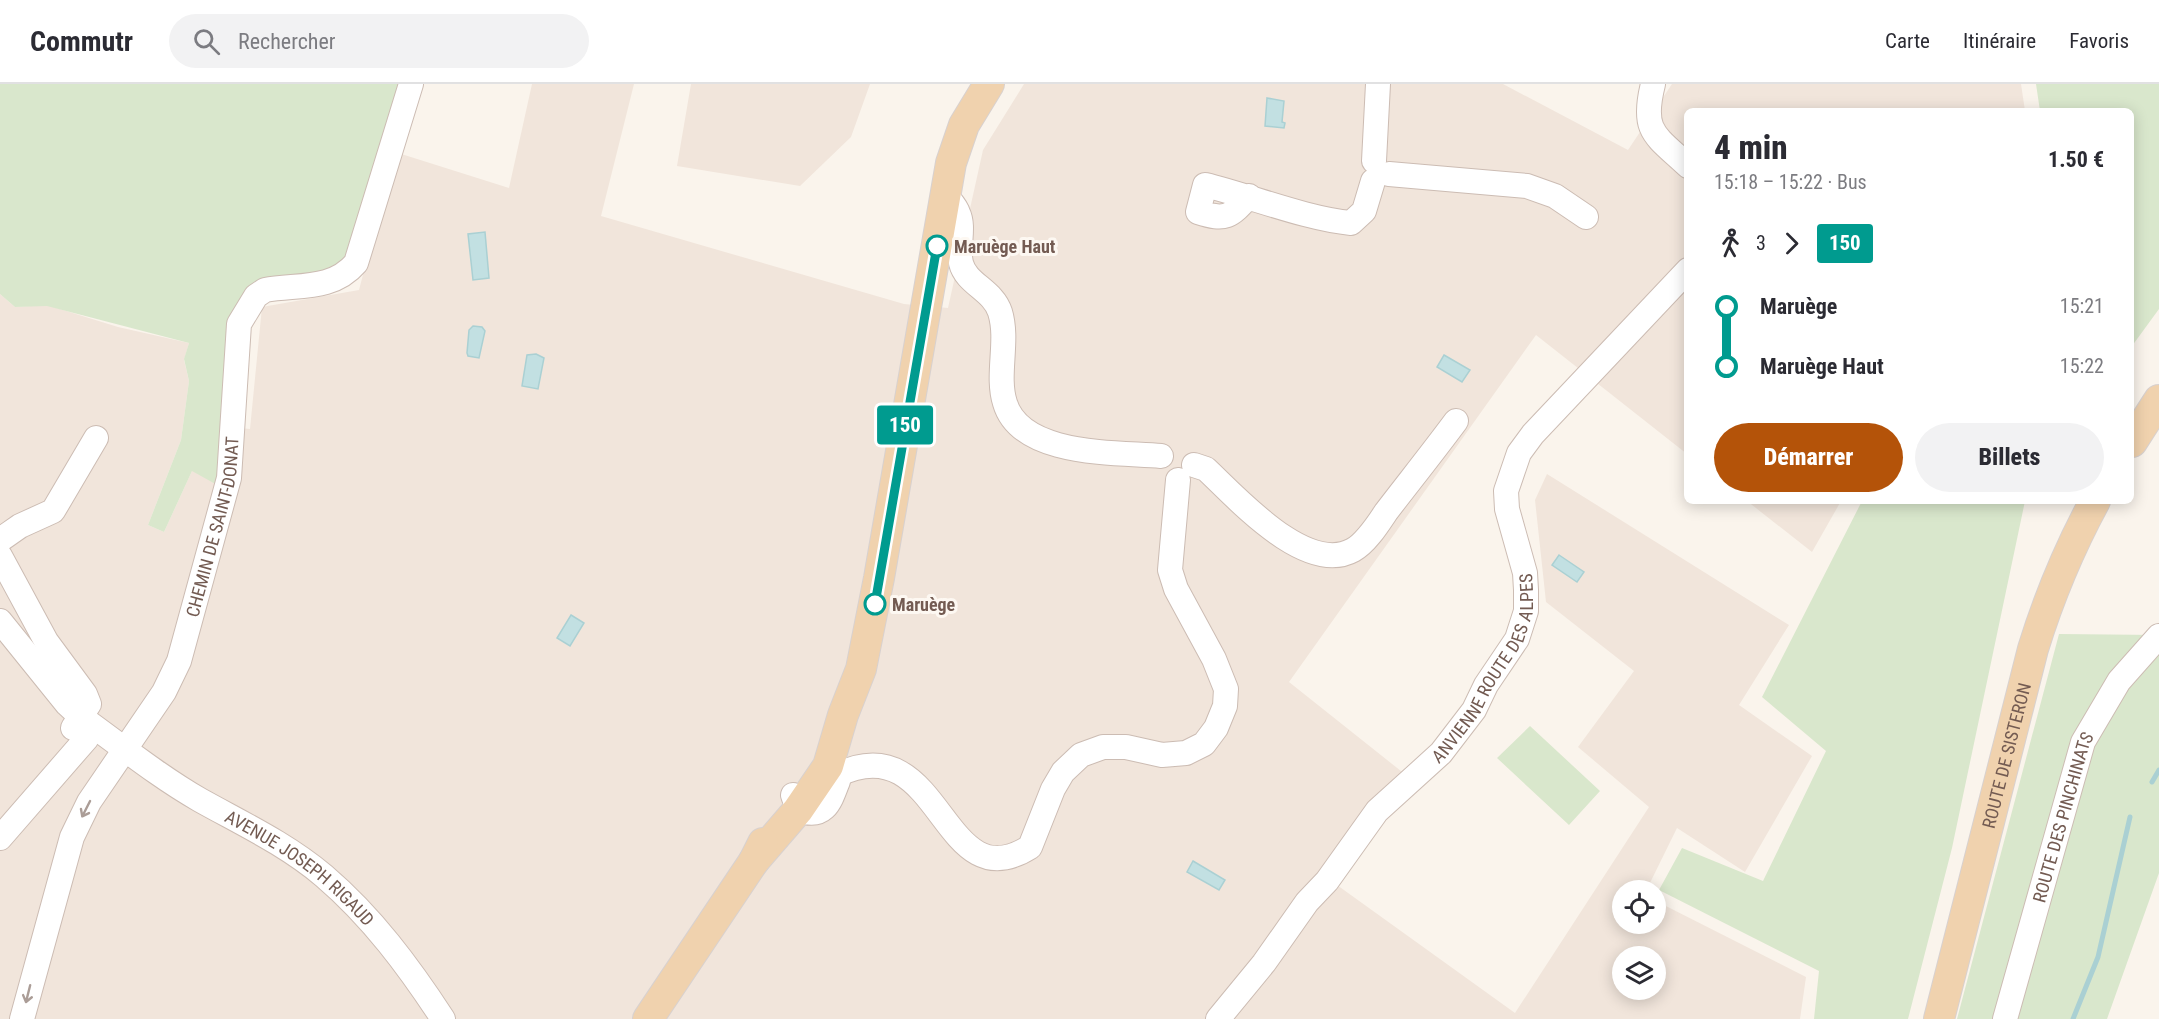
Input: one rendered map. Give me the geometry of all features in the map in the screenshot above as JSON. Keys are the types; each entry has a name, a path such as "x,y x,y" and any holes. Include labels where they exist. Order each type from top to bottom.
{"main road":[{"path":"648,1019 796,802 826,769 861,669 875,604 945,194 960,134 989,84"},
{"path":"2134,439 2159,400"},
{"name":"ROUTE DE SISTERON","path":"1939,1019 2033,649 2072,542 2093,504"}],"street":[{"name":"CHEMIN DE SAINT-DONAT","path":"21,1019 72,837 89,802 164,692 179,661 223,510 229,478 239,324 256,296 265,290 332,282 345,276 356,263 411,84"},
{"path":"1249,196 1335,221 1351,223 1364,211 1378,172 1378,84"},
{"path":"1653,84 1647,117 1654,134 1684,162"},
{"path":"1378,172 1527,186 1555,195 1586,216"},
{"path":"945,194 959,213 961,263 966,275 993,297 1000,312 1005,404 1013,417 1037,439 1096,451 1161,456"},
{"name":"ANVIENNE ROUTE DES ALPES","path":"1218,1019 1264,963 1307,902 1327,881 1377,811 1441,753 1474,710 1486,685 1517,639 1526,611 1525,573 1507,509 1506,491 1519,453 1533,434 1684,274"},
{"path":"826,769 881,764 902,772 927,795 951,830 968,847 987,857 1003,860 1030,847 1053,789 1063,772 1081,755 1102,747 1126,747 1162,755 1186,753 1204,744 1216,728 1226,706 1226,689 1214,659 1176,589 1170,570 1186,473 1206,469 1265,524 1308,549 1334,556 1354,549 1374,528 1456,421"},
{"path":"0,540 20,526 53,511 96,438"},
{"path":"0,556 46,641 85,694 89,704 80,728 0,838"},
{"path":"0,621 67,704 80,728"},
{"name":"ROUTE DES PINCHINATS","path":"2005,1019 2083,742 2119,681 2159,636"},
{"path":"0,644 54,712 122,754"},
{"name":"AVENUE JOSEPH RIGAUD","path":"122,754 174,800 256,844 314,887 366,938 427,1019"},
{"name":"AVENUE JOSEPH RIGAUD","path":"122,754 264,834 324,877 350,900 405,963 443,1019"}],"shaded area":[{"path":"532,84 634,84 601,216 904,304 948,308 983,150 1024,84 1503,84 1628,150 1672,84 2021,84 2025,108 1684,108 1684,452 1536,335 1289,682 1411,779 1330,880 1515,1013 1649,807 1578,747 1634,671 1546,602 1535,500 1547,474 1789,625 1739,705 1812,756 1745,872 1677,828 1651,880 1612,880 1612,934 1666,934 1666,906 1806,977 1800,1019 0,1019 0,294 15,307 47,305 118,327 189,343 184,360 189,381 181,440 148,525 164,532 192,471 229,427 250,429 262,307 359,290 395,152 509,188"},
{"path":"691,84 870,84 851,137 800,186 677,166"},
{"path":"1751,504 1839,504 1812,552"}],"green space":[{"path":"0,84 401,84 343,268 253,284 219,486 192,471 164,532 148,525 181,440 189,381 184,359 189,343 47,306 15,307 0,294"},
{"path":"2036,84 2159,84 2159,309 2134,343 2134,108 2040,108"},
{"path":"1860,504 2024,504 1952,848 1908,1019 1814,1019 1819,971 1666,894 1664,880 1682,848 1763,881 1826,751 1762,697"},
{"path":"2059,634 2159,635 2159,873 2107,1019 1957,1019"},
{"path":"1530,726 1600,791 1569,825 1497,758"}],"water":[{"path":"1267,98 1284,101 1282,122 1285,123 1284,128 1265,126"},
{"path":"485,232 489,278 473,280 468,234"},
{"path":"473,326 482,327 485,331 479,358 468,356 467,353 469,330"},
{"path":"536,354 544,358 538,389 522,386 527,355"},
{"path":"1444,355 1470,370 1462,382 1437,367"},
{"path":"1559,555 1584,572 1577,582 1552,565"},
{"path":"571,615 584,623 570,646 557,638"},
{"path":"1193,861 1225,880 1219,890 1187,872"}],"waterway":[{"path":"2152,782 2159,770"},
{"path":"2073,1019 2098,957 2130,817"}],"bus line":[{"name":"150","path":"875,604 937,246"}],"place":[{"name":"Maruège Haut","path":"937,246"},
{"name":"Maruège","path":"875,604"}]}
